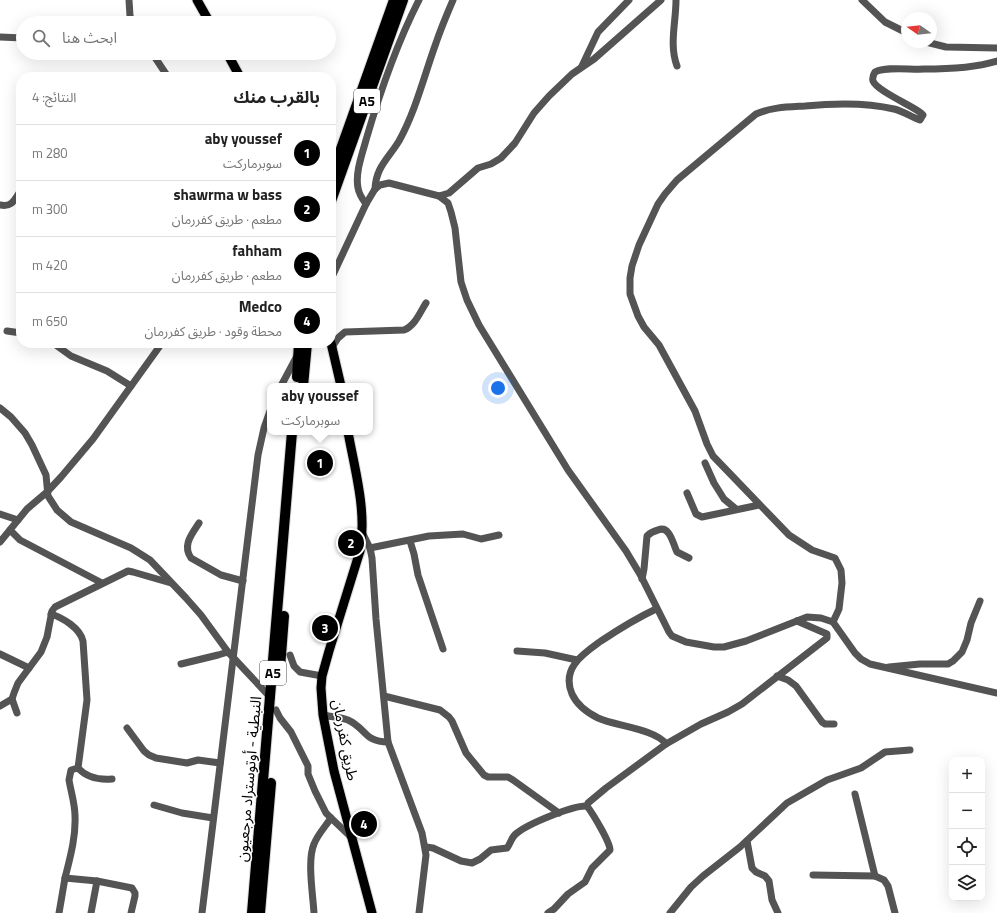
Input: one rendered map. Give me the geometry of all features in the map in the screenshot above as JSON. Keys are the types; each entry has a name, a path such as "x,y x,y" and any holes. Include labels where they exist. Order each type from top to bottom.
{"highway":[{"name":"A5","path":"336,163 394,0"},
{"name":"A5","path":"336,187 403,0"},
{"path":"296,383 299,348"},
{"path":"303,383 307,348"},
{"name":"النبطية - أوتوستراد مرجعيون","path":"252,913 292,435"},
{"name":"النبطية - أوتوستراد مرجعيون","path":"260,913 299,435"}],"main road":[{"path":"198,0 206,16"},
{"path":"231,60 237,72"},
{"path":"332,348 340,383"},
{"name":"طريق كفررمان","path":"349,435 362,510 363,534 360,551 322,676 321,688 323,715 334,771 372,913"}],"street":[{"path":"128,0 130,16"},
{"path":"366,204 358,190 361,159 372,119 404,30 419,0"},
{"path":"375,189 375,178 380,168 392,152 409,121 436,43 453,0"},
{"path":"580,68 585,61 598,32 629,0"},
{"path":"439,196 449,193 478,168 491,164 501,158 515,143 538,107 572,74 594,59 661,0"},
{"path":"676,0 673,43 674,57 677,66"},
{"path":"862,0 885,22 901,30"},
{"path":"0,37 16,38"},
{"path":"937,45 946,47 997,48"},
{"path":"157,60 165,72"},
{"path":"833,622 839,609 841,596 841,570 838,563 835,558 812,550 789,535 713,456 706,444 695,411 659,345 644,327 634,308 630,294 632,266 639,245 658,204 677,180 745,122 760,112 780,107 832,103 878,106 896,109 920,120 923,115 921,113 884,91 873,82 872,77 875,72 886,70 967,67 997,61"},
{"path":"362,115 372,119"},
{"path":"336,268 366,204 375,189 380,185 389,183 439,196 448,203 455,228 461,282 467,300 479,325 561,459 619,540 642,579 665,628 672,636 686,642 714,647 724,647 737,644 807,617 814,617 833,622 855,653 861,659 870,664 997,693"},
{"path":"0,205 5,206 12,204 16,198"},
{"path":"336,340 345,332 409,329 413,325 426,302"},
{"path":"8,331 16,332"},
{"path":"60,348 71,356 107,371 131,386"},
{"path":"0,542 18,520 47,492 93,439 158,348"},
{"path":"283,383 299,348"},
{"path":"0,408 11,417 25,433 32,445 46,475 48,496 57,510 71,522 138,552 150,560 201,615 231,654 271,698"},
{"path":"202,913 231,654 243,581 258,455 267,420"},
{"path":"705,463 714,483 724,499 736,510"},
{"path":"687,492 696,514 699,517 709,517 759,505"},
{"path":"0,514 18,520"},
{"path":"199,523 187,546 188,553 191,558 221,575 243,581"},
{"path":"642,579 647,536 655,531 665,529 670,536 676,552 689,558"},
{"path":"10,530 20,540 102,584"},
{"path":"363,534 370,548 388,742 426,847 426,863 419,913"},
{"path":"370,548 429,536 450,536 463,534 481,539 499,535"},
{"path":"410,541 420,582 443,649"},
{"path":"0,706 12,699 18,682 41,652 47,637 52,609 128,571 173,584"},
{"path":"883,668 920,664 948,664 953,662 962,652 967,640 970,622 980,600"},
{"path":"656,609 616,630 585,652 577,660 571,672 570,687 573,696 588,713 607,721 655,736 664,741 666,744"},
{"path":"51,614 62,619 79,632 83,641 87,700 78,768"},
{"path":"426,847 438,850 461,861 472,863 477,862 491,850 507,848 513,836 523,829 558,813 587,806 591,800 606,788 666,744 701,724 735,709 755,695 777,676 822,643 828,636 824,632 797,621"},
{"path":"518,651 545,653 577,660"},
{"path":"0,654 29,668"},
{"path":"181,664 231,654"},
{"path":"290,655 294,666 300,672 322,676"},
{"path":"777,676 788,680 796,686 822,722 825,724 834,724"},
{"path":"384,696 443,712 452,721 466,753 484,775 488,777 508,777 558,813"},
{"path":"12,699 18,713"},
{"path":"276,710 280,718 291,732 308,766 308,774 314,791 326,813 353,839"},
{"path":"323,715 348,720 371,739 379,742 388,742"},
{"path":"127,728 144,750 149,755 156,758 187,763 198,760 220,763"},
{"path":"670,913 691,887 747,841 788,802 814,786 861,768 885,752 910,750"},
{"path":"78,768 97,780 112,779"},
{"path":"59,913 71,852 75,822 69,780 71,770 78,768"},
{"path":"855,794 875,876"},
{"path":"154,805 182,813 213,818"},
{"path":"548,913 568,894 586,882 592,868 610,850 610,845 607,838 587,806"},
{"path":"314,913 311,860 312,848 318,835 331,818"},
{"path":"747,841 752,868 765,876 769,881 772,900 778,913"},
{"path":"813,875 875,876 884,880 888,886 895,913"},
{"path":"66,878 132,888 135,896 131,913"},
{"path":"91,913 97,882"}],"place":[{"name":"aby youssef","path":"320,463"},
{"name":"shawrma w bass","path":"351,543"},
{"name":"fahham","path":"325,628"},
{"name":"Medco","path":"364,824"}]}
